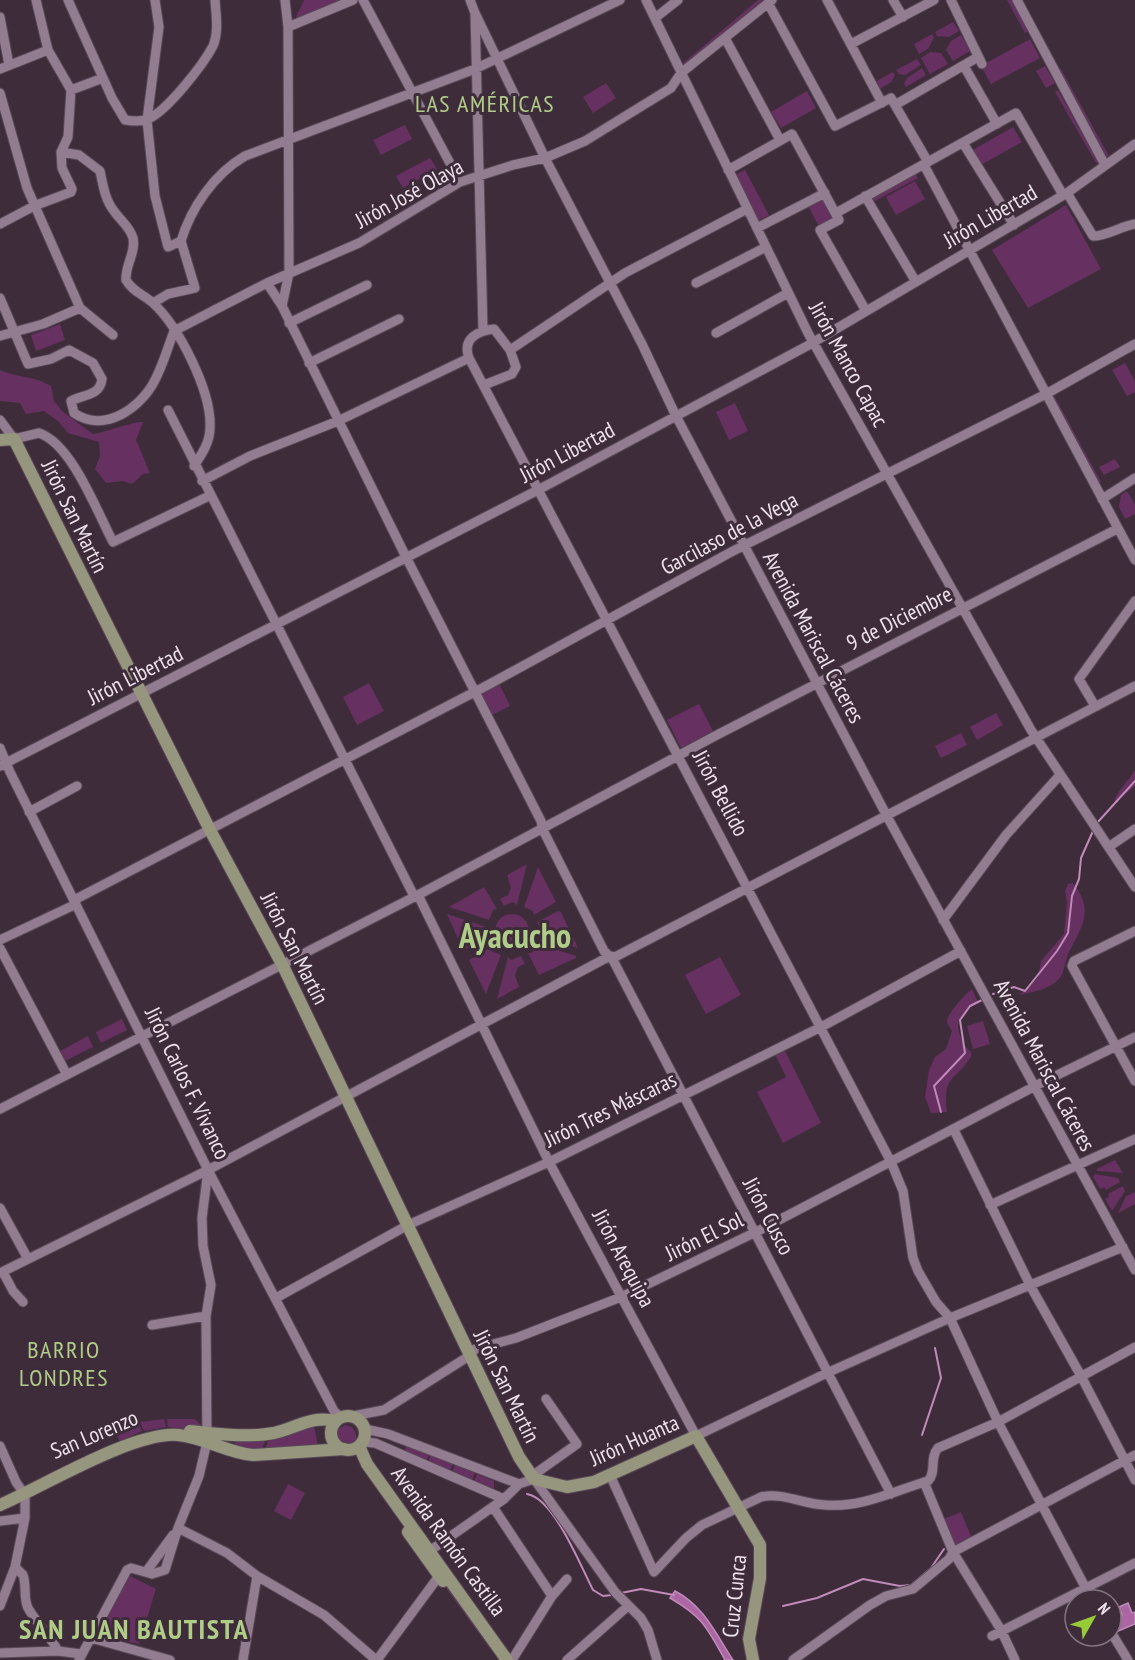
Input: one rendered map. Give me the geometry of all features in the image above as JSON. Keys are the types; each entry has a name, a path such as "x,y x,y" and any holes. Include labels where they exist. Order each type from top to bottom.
{"street":[{"path":"0,224 34,206 71,192 72,186 62,168 61,152 68,137 71,90 48,50 36,0"},
{"path":"68,0 103,78 125,120 147,120 174,97 213,45 217,25 215,0"},
{"path":"155,0 159,27 147,120 155,196 168,247 181,242"},
{"path":"282,306 289,273 288,27 285,0"},
{"path":"288,27 353,0"},
{"path":"363,0 460,182"},
{"path":"470,0 475,14"},
{"path":"477,0 475,69 483,330"},
{"path":"153,303 168,294 195,288 181,242 193,208 235,162 475,69 620,0"},
{"name":"Jirón Manco Capac","path":"646,0 788,293 814,341 1036,736 1096,831 1110,846 1135,887"},
{"path":"655,18 678,0"},
{"path":"827,0 882,103"},
{"path":"893,0 903,16"},
{"path":"851,44 934,0"},
{"path":"895,105 964,66 980,61 951,0"},
{"path":"1017,0 1105,165"},
{"path":"770,2 835,126 891,98 1135,560"},
{"name":"Jirón José Olaya","path":"174,331 267,283 359,243 460,182 513,165 545,158 585,141 671,88 681,73 770,2"},
{"name":"Avenida Mariscal Cáceres","path":"475,14 498,57 545,158 611,282 676,416 744,546 943,920 1135,1270"},
{"path":"0,17 4,67 48,50"},
{"path":"725,38 780,140"},
{"path":"964,66 997,124"},
{"path":"71,90 103,78"},
{"path":"0,93 34,206 80,308 113,335"},
{"path":"866,311 820,230 865,196 1016,113 1093,236 1099,237 1119,227 1135,224"},
{"path":"728,170 792,134 837,217"},
{"path":"963,143 1014,225"},
{"name":"Jirón Libertad","path":"4,764 538,490 814,341 1065,194 1135,144"},
{"path":"61,152 80,155 100,171 109,201 133,238 132,255 126,280 137,294 153,303 181,340 208,401 210,429 206,447 194,466"},
{"path":"757,228 825,193"},
{"path":"865,196 916,282"},
{"path":"510,350 611,282 747,209"},
{"path":"696,283 766,247"},
{"name":"Jirón Cusco","path":"267,283 282,306 406,557 542,821 543,830 604,951 610,956 684,1095 891,1494"},
{"path":"289,323 368,285"},
{"path":"716,333 788,293"},
{"path":"0,298 12,333 28,364 51,359 69,350 93,363 98,369 102,384 91,394 72,401 74,413 84,418 111,419 127,411 154,381 174,331"},
{"path":"0,336 43,324 80,308"},
{"path":"309,363 399,319"},
{"path":"202,481 250,456 338,421 470,357 466,348 468,341 483,330 494,329 510,350 516,367 512,374 484,385"},
{"name":"Garcilaso de la Vega","path":"0,940 475,691 744,546 1046,394 1135,344"},
{"name":"Jirón Bellido","path":"470,357 891,1162 903,1191 916,1264 936,1302 950,1318 998,1422 1085,1588"},
{"name":"Jirón Arequipa","path":"168,411 343,760 482,1023 549,1162 736,1508"},
{"path":"0,420 14,439"},
{"path":"0,440 39,433 56,441 76,471 113,542 209,496"},
{"name":"Jirón San Martín","path":"14,439 210,830 281,963 510,1442 533,1478"},
{"path":"1102,499 1135,478"},
{"name":"9 de Diciembre","path":"0,1109 66,1073 543,830 962,607 1118,529"},
{"path":"1095,706 1079,679 1135,601"},
{"path":"23,1302 1,1273 208,1170 610,956 615,957 1135,686"},
{"name":"Jirón Carlos F. Vivanco","path":"0,748 4,764 76,902 208,1170 338,1419"},
{"path":"943,920 1006,835 1060,776"},
{"path":"29,812 77,786"},
{"path":"1110,846 1135,829"},
{"path":"1135,931 1074,961 1072,966 1135,1081"},
{"path":"0,948 66,1073"},
{"name":"Jirón Tres Máscaras","path":"276,1298 408,1226 549,1162 684,1095 820,1027 961,951"},
{"name":"Jirón El Sol","path":"353,1416 384,1410 469,1356 475,1349 516,1338 621,1297 756,1232 1135,1037"},
{"path":"954,1130 1031,1287 1135,1480"},
{"path":"990,1205 1135,1139"},
{"path":"0,1653 58,1651 80,1657 126,1573 131,1568 152,1574 165,1570 178,1528 199,1476 208,1437 206,1316 211,1285 202,1246 202,1218 208,1170"},
{"path":"0,1208 28,1259"},
{"path":"696,1436 829,1372 950,1318 1031,1287 1123,1247"},
{"path":"152,1325 206,1316"},
{"path":"610,1475 654,1572 686,1538 702,1525 736,1508 770,1495 824,1505 854,1505 931,1479 936,1450 998,1422 1135,1347"},
{"path":"431,1550 577,1444 546,1399"},
{"path":"208,1437 274,1433 314,1418 338,1419 353,1416 365,1429 388,1434 519,1484"},
{"path":"338,1419 331,1428 336,1445 353,1447"},
{"name":"San Lorenzo","path":"0,1505 144,1433 167,1429 208,1437"},
{"path":"353,1447 365,1429"},
{"name":"Jirón Huanta","path":"533,1478 567,1487 594,1482 696,1436"},
{"path":"208,1437 240,1454 253,1455 353,1447 375,1443 504,1498"},
{"path":"0,1446 23,1492 25,1518 15,1567 0,1606"},
{"name":"Avenida Ramón Castilla","path":"353,1447 431,1550 507,1660"},
{"name":"Avenida Ramón Castilla","path":"353,1447 439,1576 500,1660"},
{"path":"793,1660 870,1605 886,1596 913,1589 949,1559 953,1552 1135,1455"},
{"path":"533,1478 615,1592 648,1630 657,1660"},
{"path":"924,1482 953,1552 1001,1630 1015,1660"},
{"name":"San Lorenzo","path":"0,1499 23,1492"},
{"path":"493,1507 552,1596"},
{"name":"Cruz Cunca","path":"736,1508 754,1532 760,1545 762,1561 749,1639 753,1660"},
{"path":"0,1521 25,1518"},
{"path":"146,1572 178,1528"},
{"path":"178,1528 227,1553 257,1576 324,1615 376,1660 439,1576"},
{"path":"1085,1588 1135,1563"},
{"path":"15,1567 23,1575 28,1609 48,1632 58,1651"},
{"path":"243,1660 257,1576"},
{"path":"512,1660 552,1596 567,1579"},
{"path":"992,1636 1063,1599"},
{"path":"567,1660 628,1606"},
{"path":"92,1638 170,1660"}],"shaded area":[{"path":"304,0 340,0 294,21"},
{"path":"758,0 763,0 683,67 681,65"},
{"path":"1007,0 1012,0 1029,31 1025,33"},
{"path":"953,22 959,31 949,37 937,36 935,32"},
{"path":"932,34 934,38 928,49 919,54 914,44"},
{"path":"961,35 970,51 953,61 946,50 951,41"},
{"path":"1030,39 1040,58 991,84 981,66"},
{"path":"930,52 941,53 948,64 930,74 921,58"},
{"path":"917,59 921,65 905,75 899,74 896,70"},
{"path":"1045,66 1055,83 1046,88 1036,71"},
{"path":"922,68 926,75 906,87 904,83 907,78"},
{"path":"1061,69 1109,156 1107,157 1058,70"},
{"path":"893,72 895,75 891,82 878,90 873,83"},
{"path":"606,83 616,98 593,113 583,97"},
{"path":"1058,90 1098,162 1096,163 1055,92"},
{"path":"807,91 816,108 781,128 771,112"},
{"path":"405,125 412,139 381,155 373,140"},
{"path":"1013,127 1022,142 979,166 971,151"},
{"path":"430,158 437,169 403,188 396,176"},
{"path":"745,170 769,215 757,221 733,176"},
{"path":"914,171 918,178 871,203 867,196"},
{"path":"915,181 925,199 896,215 886,197"},
{"path":"824,195 837,219 820,228 807,204"},
{"path":"1066,205 1101,269 1028,308 992,250"},
{"path":"60,324 65,340 36,351 31,335"},
{"path":"1125,363 1135,381 1135,392 1127,396 1112,370"},
{"path":"0,370 38,380 51,386 54,401 63,412 93,434 143,422 136,440 150,473 143,474 132,484 123,481 106,483 95,469 100,456 99,442 68,433 59,422 44,411 26,414 20,403 0,401"},
{"path":"1055,397 1101,482 1099,483 1052,398"},
{"path":"735,403 748,431 729,440 716,412"},
{"path":"1115,459 1120,467 1104,475 1099,467"},
{"path":"1127,491 1135,504 1135,514 1125,519 1119,507 1121,495"},
{"path":"498,681 510,706 490,716 478,692"},
{"path":"369,683 384,711 357,725 343,697"},
{"path":"699,704 713,731 681,748 667,720"},
{"path":"996,713 1003,725 977,740 970,727"},
{"path":"961,733 967,745 941,758 935,746"},
{"path":"1135,770 1135,786 1114,803 1117,794"},
{"path":"527,864 517,905 513,902 504,906 500,899 508,895 511,888 507,875"},
{"path":"538,867 556,902 534,915 533,911 524,907"},
{"path":"1073,883 1083,901 1085,910 1082,925 1068,955 1063,973 1051,985 1020,995 1038,978 1041,961 1064,934 1067,903 1065,891 1068,884"},
{"path":"484,887 497,909 493,910 489,920 449,907"},
{"path":"558,911 561,912 578,948 539,936 542,932 537,922"},
{"path":"447,914 486,927 483,930 487,940 463,950"},
{"path":"512,914 524,919 529,931 524,943 512,948 500,943 495,931 500,919"},
{"path":"536,943 576,956 576,958 539,975 528,953 532,953"},
{"path":"491,947 491,951 501,955 486,994 469,960"},
{"path":"521,956 525,964 518,967 515,975 519,987 497,999 508,957 511,960"},
{"path":"720,957 741,995 706,1014 685,975"},
{"path":"972,989 978,1002 963,1014 958,1028 964,1044 972,1054 949,1083 946,1099 947,1112 931,1113 925,1097 929,1070 935,1057 946,1049 952,1031 947,1022 950,1014"},
{"path":"122,1019 127,1030 101,1043 96,1032"},
{"path":"983,1021 990,1044 973,1049 967,1026"},
{"path":"88,1036 93,1047 63,1062 58,1052"},
{"path":"784,1049 821,1123 783,1143 757,1092 786,1077 775,1054"},
{"path":"1115,1160 1123,1173 1097,1171 1097,1169"},
{"path":"1095,1174 1118,1178 1120,1182 1106,1190 1104,1187 1100,1189 1093,1177"},
{"path":"1123,1186 1125,1191 1112,1211 1105,1199 1109,1197 1108,1194"},
{"path":"1135,1192 1135,1204 1118,1213 1126,1196"},
{"path":"164,1419 166,1427 144,1431 140,1422"},
{"path":"167,1419 195,1419 201,1425 192,1430 168,1427"},
{"path":"138,1423 142,1431 120,1441 117,1436"},
{"path":"345,1425 352,1427 356,1433 356,1440 348,1446 341,1444 336,1436 338,1429"},
{"path":"314,1426 319,1450 263,1455 268,1441"},
{"path":"265,1441 260,1454 231,1446 236,1442"},
{"path":"407,1445 430,1454 426,1461 404,1452"},
{"path":"431,1455 453,1464 450,1471 428,1462"},
{"path":"455,1465 475,1473 472,1481 452,1472"},
{"path":"477,1474 494,1481 494,1489 491,1491 474,1482"},
{"path":"288,1484 305,1493 291,1520 274,1511"},
{"path":"961,1512 973,1541 956,1548 944,1519"},
{"path":"435,1569 491,1649 491,1650 433,1570"},
{"path":"128,1575 156,1589 139,1644 96,1635"},
{"path":"675,1591 694,1604 702,1613 733,1660 725,1660 703,1624 690,1611 670,1598"},
{"path":"1128,1603 1132,1613 1135,1612 1135,1624 1123,1629 1123,1605"}],"waterway":[{"path":"1097,823 1135,781"},
{"path":"993,994 1014,987 1025,991 1057,951 1068,933 1072,896 1079,879 1081,858 1093,831"},
{"path":"941,1112 934,1086 965,1053 960,1020 970,1006 984,999"},
{"path":"922,1435 941,1378 935,1348"},
{"path":"527,1494 537,1498 557,1520 593,1590 603,1596 612,1595"},
{"path":"783,1606 817,1598 863,1579 900,1586 911,1585 931,1568 944,1549"},
{"path":"621,1593 641,1589 674,1595"}],"district":[{"name":"LAS AMÉRICAS","path":"485,104"},
{"name":"Ayacucho","path":"515,936"},
{"name":"BARRIO LONDRES","path":"64,1364"},
{"name":"SAN JUAN BAUTISTA","path":"134,1629"}]}
